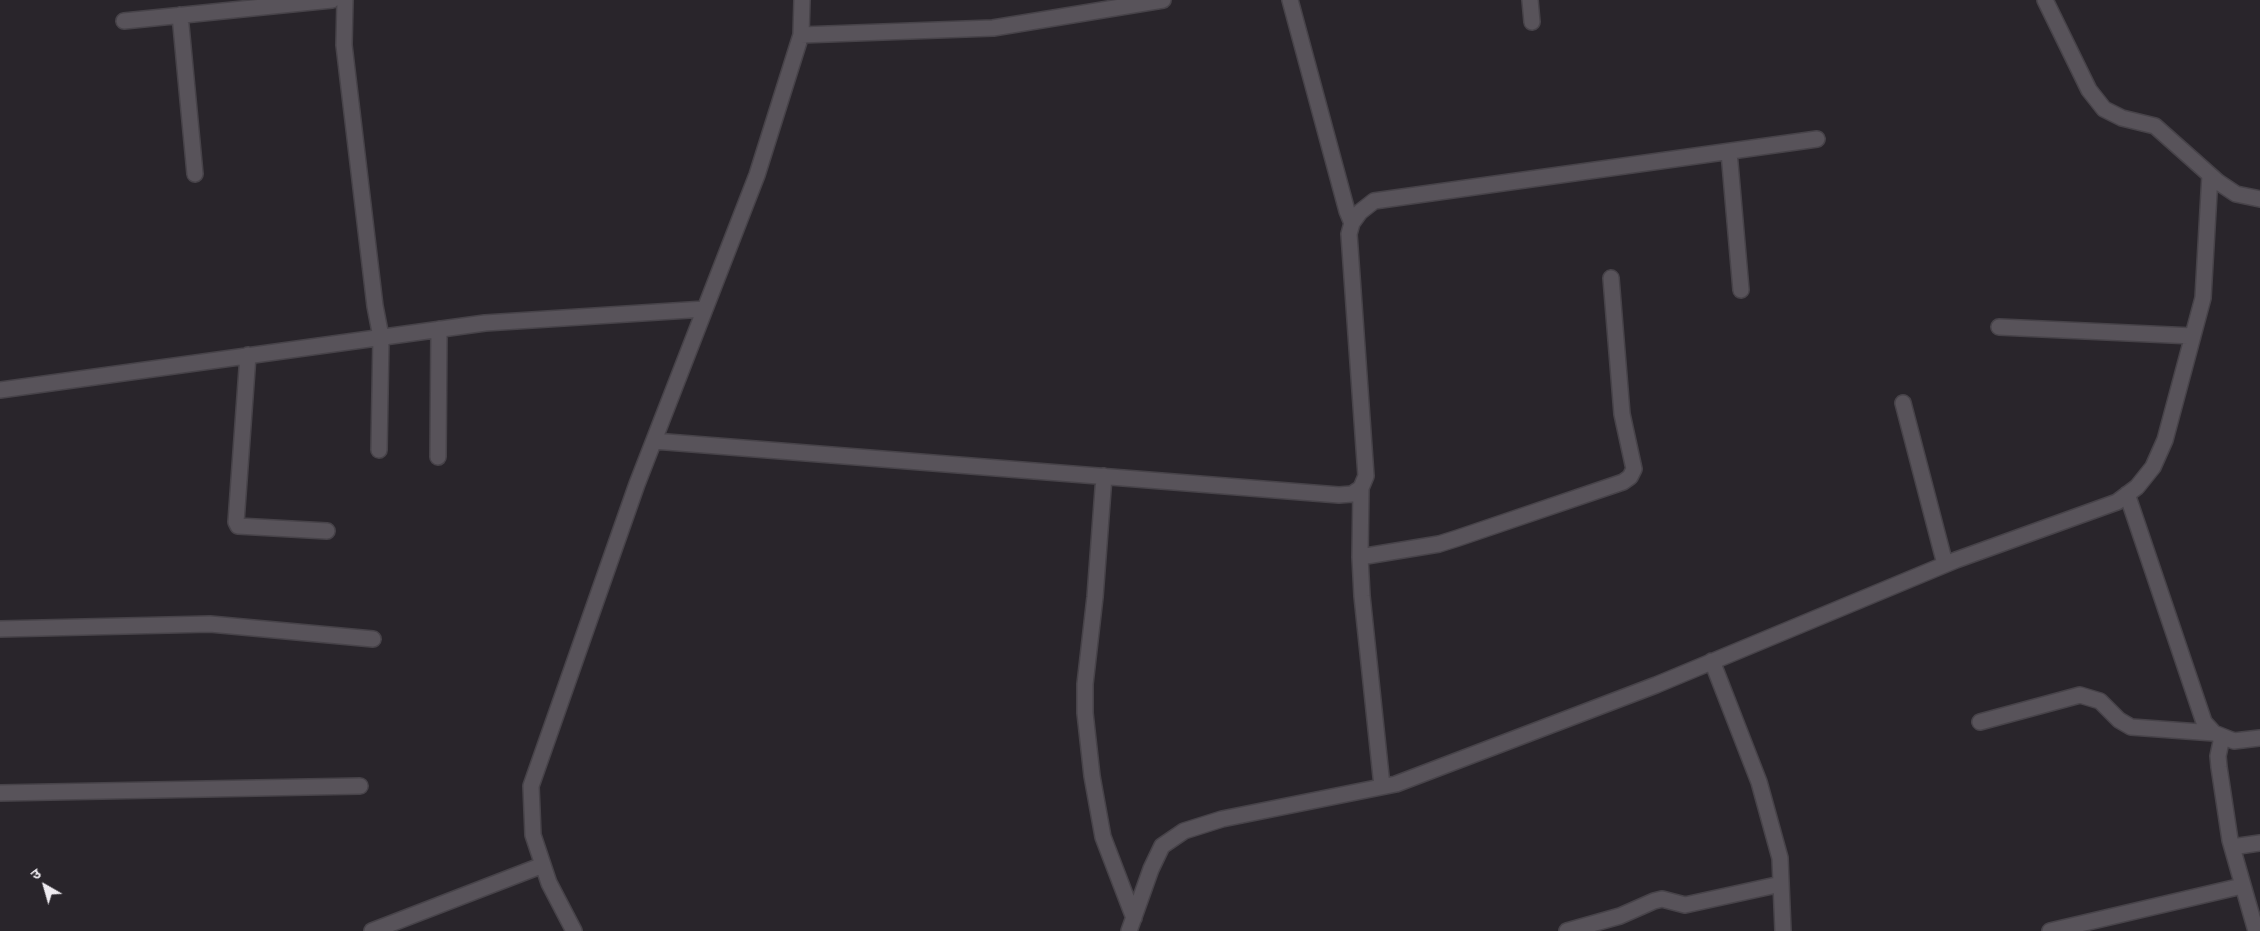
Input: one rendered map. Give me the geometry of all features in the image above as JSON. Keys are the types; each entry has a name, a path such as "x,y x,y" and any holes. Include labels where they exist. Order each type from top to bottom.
{"street":[{"path":"124,21 332,0"},
{"path":"345,0 344,45 375,306 381,337 379,450"},
{"path":"574,931 549,883 534,835 531,786 654,441 757,175 801,35 802,0"},
{"path":"801,35 993,28 1077,7 1163,0"},
{"path":"1290,0 1346,211 1352,223"},
{"path":"1530,0 1532,22"},
{"path":"2045,0 2089,90 2104,109 2122,118 2155,126 2210,175 2236,194 2260,199"},
{"path":"180,15 195,174"},
{"path":"1382,786 1360,557 1361,488 1366,476 1349,234 1352,223 1360,212 1374,201 1817,139"},
{"path":"1729,152 1741,290"},
{"path":"1131,924 1151,869 1162,846 1184,830 1222,819 1382,786 1414,777 1656,685 1945,564 2117,502 2137,487 2153,467 2165,440 2204,298 2210,175"},
{"path":"1360,557 1439,544 1622,482 1630,477 1634,469 1621,407 1610,278"},
{"path":"0,390 485,323 705,309"},
{"path":"1999,328 2193,336"},
{"path":"438,457 439,329"},
{"path":"248,355 236,522 238,526 327,531"},
{"path":"1903,403 1945,564"},
{"path":"654,441 1339,495 1352,494 1361,488"},
{"path":"1104,476 1094,605 1085,684 1085,713 1092,776 1103,837 1131,924"},
{"path":"2127,494 2204,722 2218,735 2218,766 2232,847 2256,931"},
{"path":"0,629 210,624 373,639"},
{"path":"1712,661 1759,782 1780,858 1783,931"},
{"path":"1980,722 2080,695 2100,701 2119,720 2131,727 2218,735 2234,741 2260,738"},
{"path":"0,793 360,786"},
{"path":"2232,847 2260,843"},
{"path":"372,931 543,865"},
{"path":"1568,931 1620,916 1662,899 1685,905 1781,884"},
{"path":"2050,931 2113,924 2242,886"}]}
